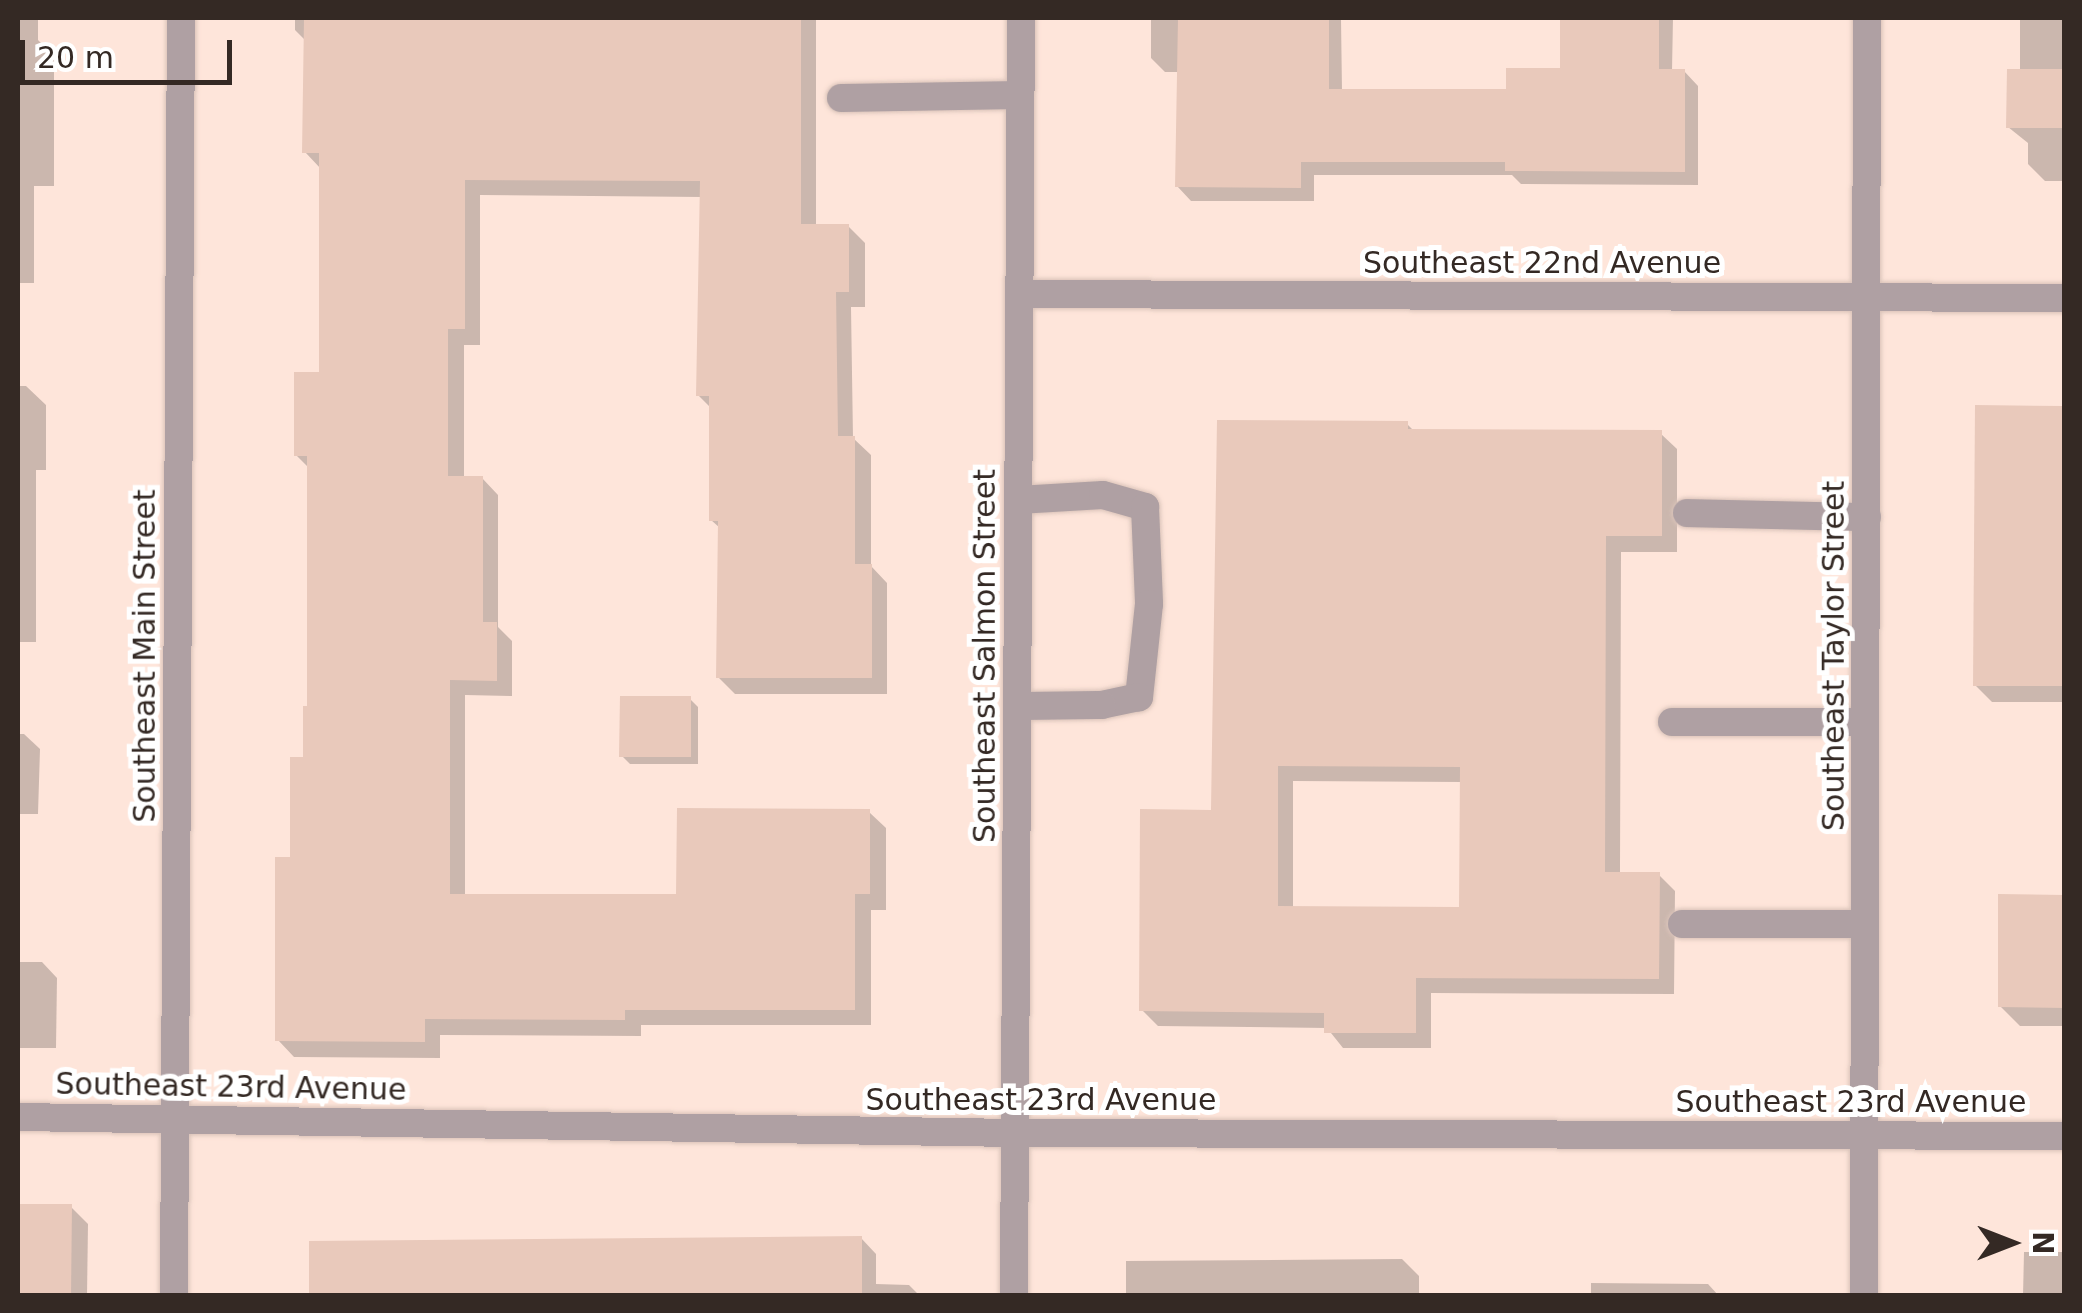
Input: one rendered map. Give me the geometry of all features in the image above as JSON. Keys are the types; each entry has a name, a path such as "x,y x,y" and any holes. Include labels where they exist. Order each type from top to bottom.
{"street":[{"name":"Southeast Main Street","path":"174,1296 181,18"},
{"name":"Southeast Salmon Street","path":"1014,1296 1021,18"},
{"name":"Southeast Taylor Street","path":"1864,1296 1867,18"},
{"path":"841,98 1020,96"},
{"name":"Southeast 22nd Avenue","path":"1019,294 2064,298"},
{"path":"1018,500 1103,495 1145,506 1149,604 1139,697 1102,706 1018,706"},
{"path":"1688,513 1867,516"},
{"path":"1672,722 1866,722"},
{"path":"1682,924 1866,924"},
{"name":"Southeast 23rd Avenue","path":"18,1117 1016,1133 2064,1136"}],"building":[{"path":"304,18 801,18 801,224 849,224 849,292 836,292 838,436 855,436 855,564 872,564 872,678 716,678 718,521 709,521 709,396 696,396 700,181 465,180 465,329 448,329 448,476 483,476 483,622 497,622 497,681 450,680 450,894 676,894 677,808 870,809 870,894 855,894 855,1010 625,1010 625,1020 425,1019 425,1042 275,1041 275,857 290,857 290,757 303,757 303,706 307,706 307,456 294,456 294,372 319,372 319,153 302,153"},
{"path":"1178,18 1329,18 1329,89 1506,89 1506,68 1560,68 1560,18 1659,18 1659,69 1685,69 1685,172 1505,171 1505,162 1301,162 1301,188 1175,187"},
{"path":"2007,69 2064,69 2064,128 2006,128"},
{"path":"1975,405 2064,406 2064,686 1973,686"},
{"path":"1217,420 1408,421 1408,429 1662,430 1662,536 1606,536 1605,872 1660,872 1659,979 1416,978 1416,1033 1324,1033 1324,1013 1139,1011 1140,809 1211,810","holes":["1278,766 1460,767 1459,907 1278,906"]},
{"path":"620,696 691,696 691,757 619,757"},
{"path":"1998,894 2064,895 2064,1008 1998,1007"},
{"path":"18,1204 72,1204 71,1296 18,1296"},
{"path":"862,1236 862,1296 309,1296 309,1241"}]}
